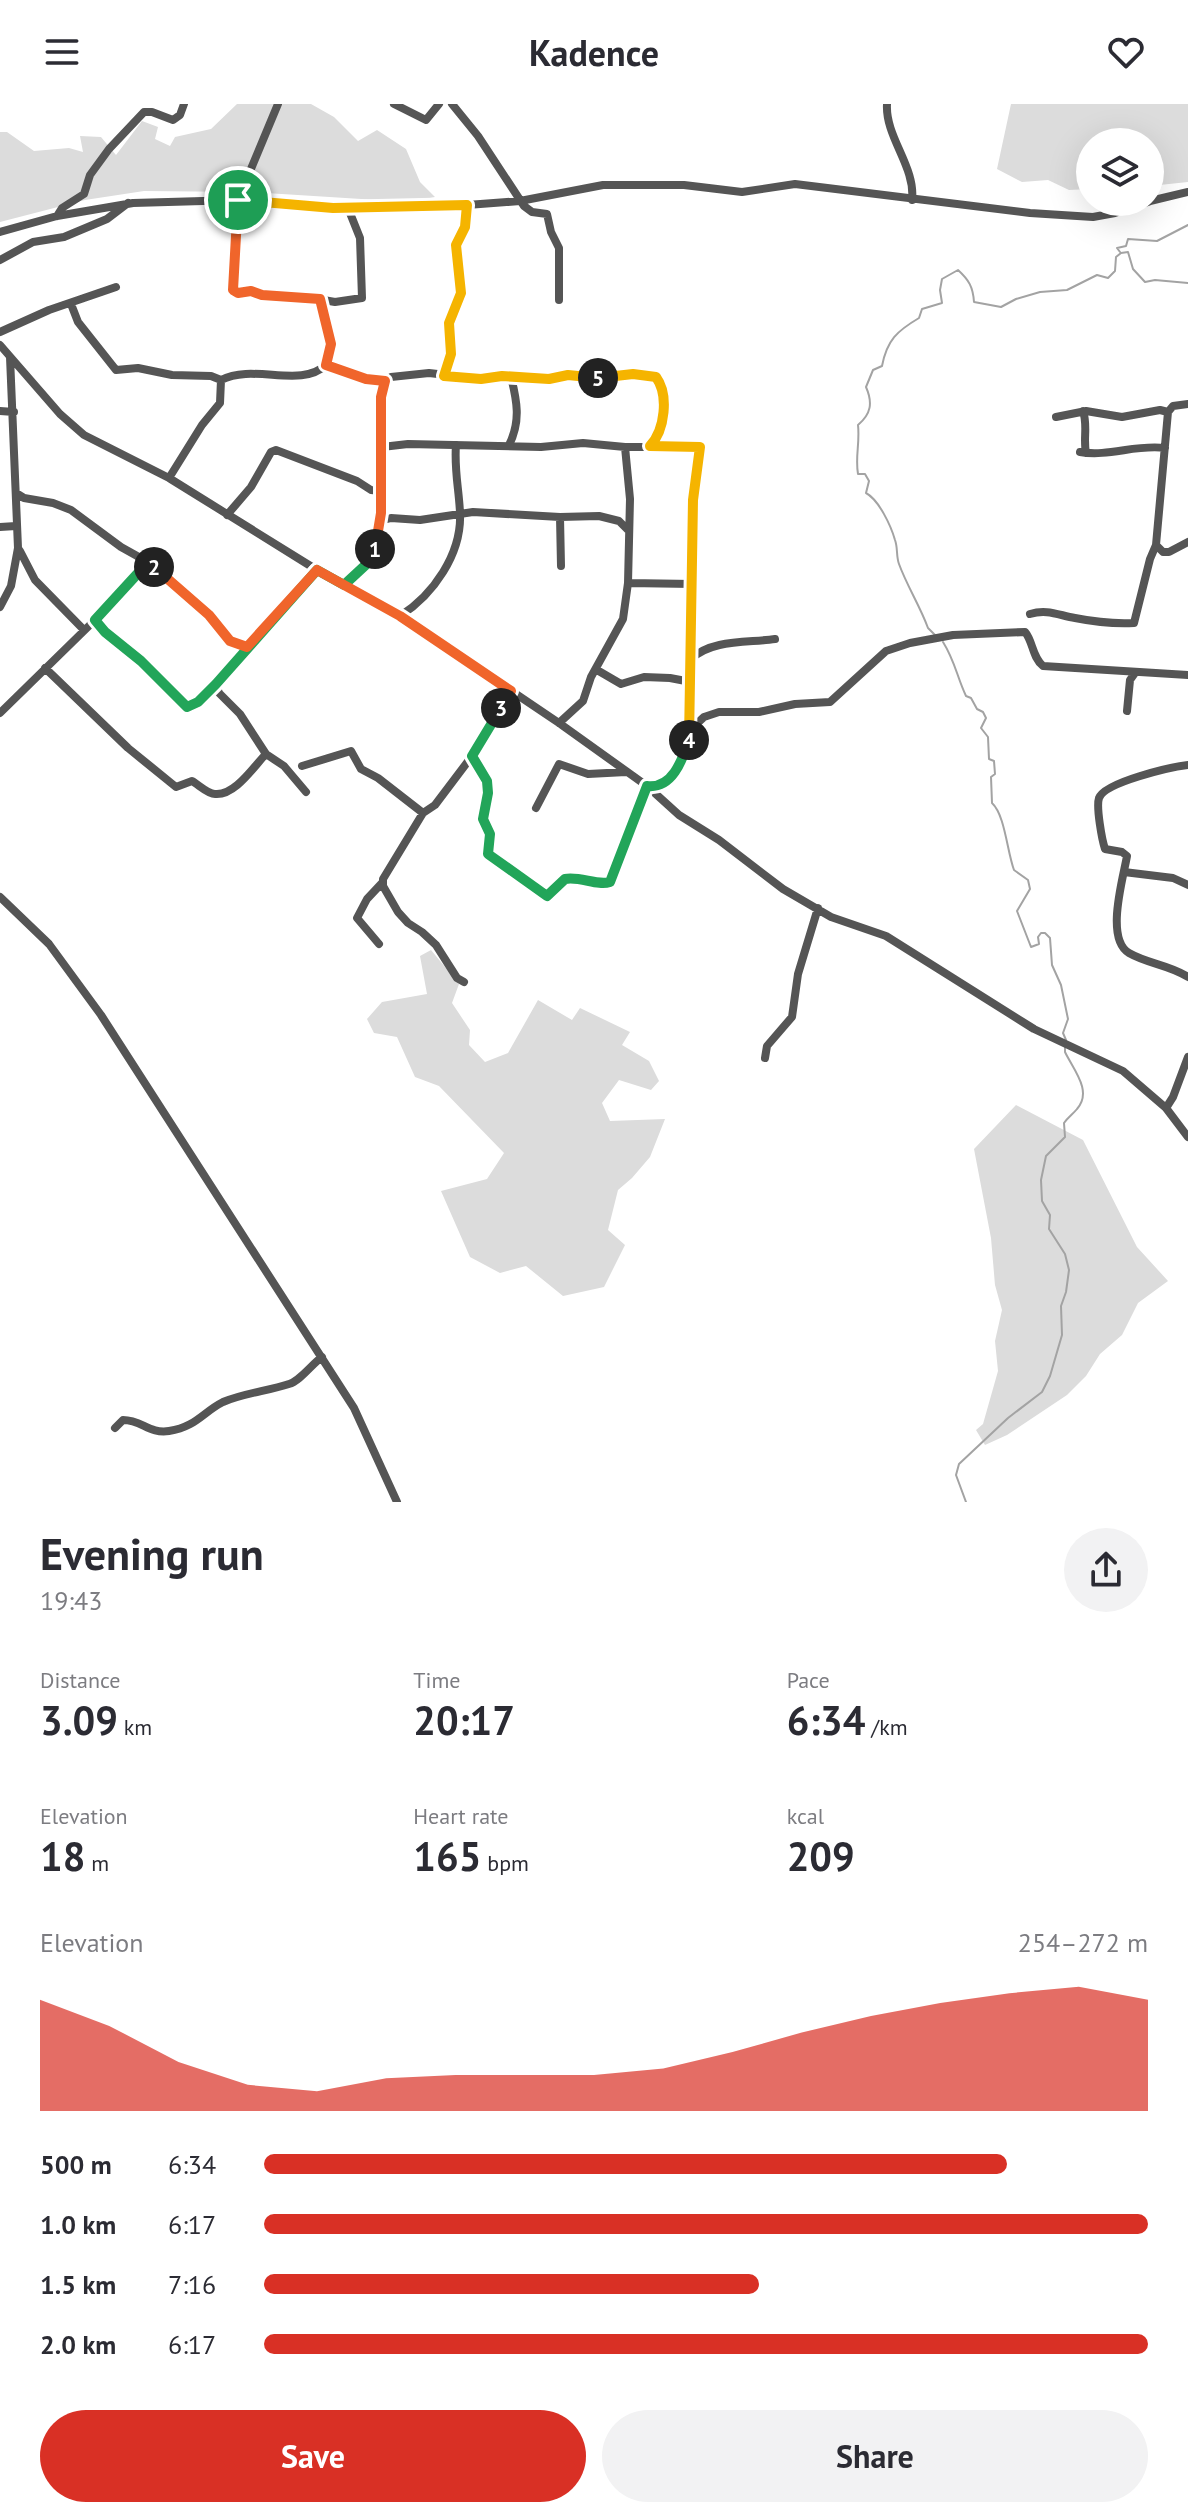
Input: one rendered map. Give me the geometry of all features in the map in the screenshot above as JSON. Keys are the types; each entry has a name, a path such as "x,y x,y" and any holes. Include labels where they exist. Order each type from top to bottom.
{"street":[{"path":"57,216 62,208 84,194 90,175 109,149 144,112 173,120 180,115 184,104"},
{"path":"278,104 238,200 233,290 335,302 362,298 360,238 348,208"},
{"path":"394,104 426,120 439,104"},
{"path":"452,104 478,136 520,201 528,210 544,213 549,218 551,232 559,248 559,300"},
{"path":"887,104 887,119 901,150 913,191 912,200"},
{"path":"0,232 57,216 128,203 238,200 348,208 467,205 520,201 603,185 684,185 742,192 785,184 1076,216"},
{"path":"1164,198 1188,192"},
{"path":"0,260 33,242 64,237 107,219 128,203"},
{"path":"444,376 451,354 449,323 461,293 456,245 465,227 467,205"},
{"path":"1077,216 1098,216"},
{"path":"0,332 49,310 116,287"},
{"path":"71,304 78,322 116,370 138,368 172,375 211,376 221,380 243,372 312,374 326,365 331,344 320,299"},
{"path":"0,345 60,414 84,435 169,478 317,570 400,616 559,723 647,786 679,815 719,840 783,889 840,922 897,941 1034,1029 1123,1071 1166,1108 1188,1137"},
{"path":"0,607 13,578 18,548 10,357"},
{"path":"326,365 366,379 385,381"},
{"path":"344,585 374,556 380,521 381,390 391,377 423,374 481,379 549,379 568,375 595,379 633,374 656,377 662,389 662,422 658,437 650,446"},
{"path":"509,445 515,432 518,411 511,377"},
{"path":"169,478 202,425 220,403 221,380"},
{"path":"1030,614 1044,610 1110,624 1134,623 1156,545 1168,412 1173,406 1188,404"},
{"path":"1056,417 1083,411 1122,417 1160,410 1168,412"},
{"path":"0,411 14,412"},
{"path":"1083,411 1086,424 1083,453 1103,454 1150,446 1165,448"},
{"path":"382,447 408,444 541,447 583,443 625,447 700,447 693,500 691,729 684,754 668,782 657,787 647,786"},
{"path":"400,616 424,598 453,551 460,514 454,478 456,445"},
{"path":"559,723 579,707 591,677 623,619 628,583 629,531 625,447"},
{"path":"227,515 251,487 271,452 276,450 357,481 371,490 381,491"},
{"path":"16,493 24,498 71,510 121,547 155,566 209,615 226,638 247,647"},
{"path":"380,521 473,512 611,518 624,524 629,531"},
{"path":"560,517 561,566"},
{"path":"0,527 16,526"},
{"path":"1156,545 1163,552 1169,552 1188,542"},
{"path":"18,548 35,580 84,630"},
{"path":"1,708 95,620 140,571 155,566"},
{"path":"95,620 141,661 182,705 192,707 317,570"},
{"path":"628,583 693,584"},
{"path":"691,729 704,717 719,712 759,712 795,704 830,702 889,649 953,635 1025,632 1039,664 1043,666 1188,675"},
{"path":"691,659 702,651 724,644 775,639"},
{"path":"45,668 128,748 176,787 192,781 212,795 219,794 236,785 266,754"},
{"path":"597,670 621,684 644,677 691,682"},
{"path":"1127,711 1130,680 1135,673"},
{"path":"216,684 219,693 240,714 266,754 284,766 306,792"},
{"path":"379,944 357,918 367,899 382,883 423,813 435,805 472,756 511,691"},
{"path":"302,766 351,751 361,769 378,778 423,813"},
{"path":"472,756 487,781 483,819 490,834 488,854 547,896 565,879 584,878 602,884 610,882 647,786"},
{"path":"536,808 559,764 588,774 627,772"},
{"path":"1188,765 1166,768 1118,784 1101,794 1098,803 1103,845 1109,851 1125,854 1117,907 1120,943 1128,953 1171,967 1188,977"},
{"path":"1124,872 1173,878 1188,885"},
{"path":"382,883 405,921 429,938 457,978 464,982"},
{"path":"0,897 22,916 72,974 354,1408 397,1502"},
{"path":"765,1058 767,1046 792,1017 798,974 818,908"},
{"path":"1166,1108 1176,1091 1188,1057"},
{"path":"115,1428 123,1420 132,1420 150,1431 170,1431 198,1421 222,1403 292,1384 322,1357"}],"shaded area":[{"path":"237,104 311,104 334,117 358,141 377,130 406,149 420,182 435,197 409,202 249,192 144,191 85,200 0,222 0,132 7,132 34,151 69,148 83,152 80,136 101,137 116,155 142,121 158,127 155,139 170,146 175,137 211,129"},
{"path":"1011,104 1188,104 1188,182 1164,185 1164,128 1076,128 1076,190 1069,190 1048,180 1022,182 997,169"},
{"path":"431,950 459,984 452,1003 470,1030 469,1045 485,1062 508,1053 538,1000 572,1020 580,1008 630,1032 622,1045 649,1061 659,1081 651,1090 619,1080 602,1103 610,1121 665,1119 650,1157 618,1190 608,1230 625,1245 604,1287 563,1296 526,1266 500,1273 470,1257 441,1191 487,1179 504,1153 439,1086 415,1077 397,1037 374,1033 367,1019 382,1002 427,994 420,956"},
{"path":"1016,1105 1083,1140 1137,1247 1168,1281 1138,1303 1122,1335 1100,1354 1086,1376 1067,1395 1007,1435 985,1445 976,1430 983,1424 998,1371 995,1341 1002,1310 995,1285 991,1238 974,1149"}],"waterway":[{"path":"1120,252 1117,248 1126,246 1128,239 1157,241 1188,225"},
{"path":"935,635 928,628 902,572 896,543 887,521 880,507 866,493 869,481 865,474 858,474 858,425 866,417 870,403 866,387 873,370 882,366 894,337 919,318 922,309 942,303 942,279 958,270 970,284 974,302 1001,307 1040,292 1067,290 1097,275 1108,278 1115,271 1116,257 1128,252 1133,269 1145,282 1188,283"},
{"path":"943,642 966,696 986,718 981,728 988,737 989,759 994,761 992,803 1003,824 1014,870 1028,880 1030,889 1017,911 1031,947 1039,944 1041,933 1050,938 1052,965 1061,985 1068,1019 1063,1033 1066,1040"},
{"path":"966,1502 956,1475 959,1464 1008,1418 1042,1392 1062,1335 1061,1306 1069,1270 1065,1254 1049,1229 1050,1215 1042,1201 1041,1180 1046,1156 1065,1137 1064,1123 1077,1109 1083,1095 1065,1046"}],"route":[{"path":"238,200 233,290 238,293 251,291 262,295 320,299 331,344 326,365 366,379 385,381 381,390 381,513 374,556 344,585 317,570 216,684 192,707 182,705 141,661 95,620 140,571 155,566 209,615 226,638 247,647 317,570 344,585 400,616 511,691 472,756 487,781 483,824 490,834 487,848 491,858 547,896 569,878 584,878 602,884 610,882 647,786 657,787 668,782 690,738 693,500 700,447 650,446 658,437 662,422 662,389 656,377 633,374 595,379 568,375 549,379 444,376 451,354 449,323 461,293 456,245 465,227 467,205 333,208 238,200"}]}
